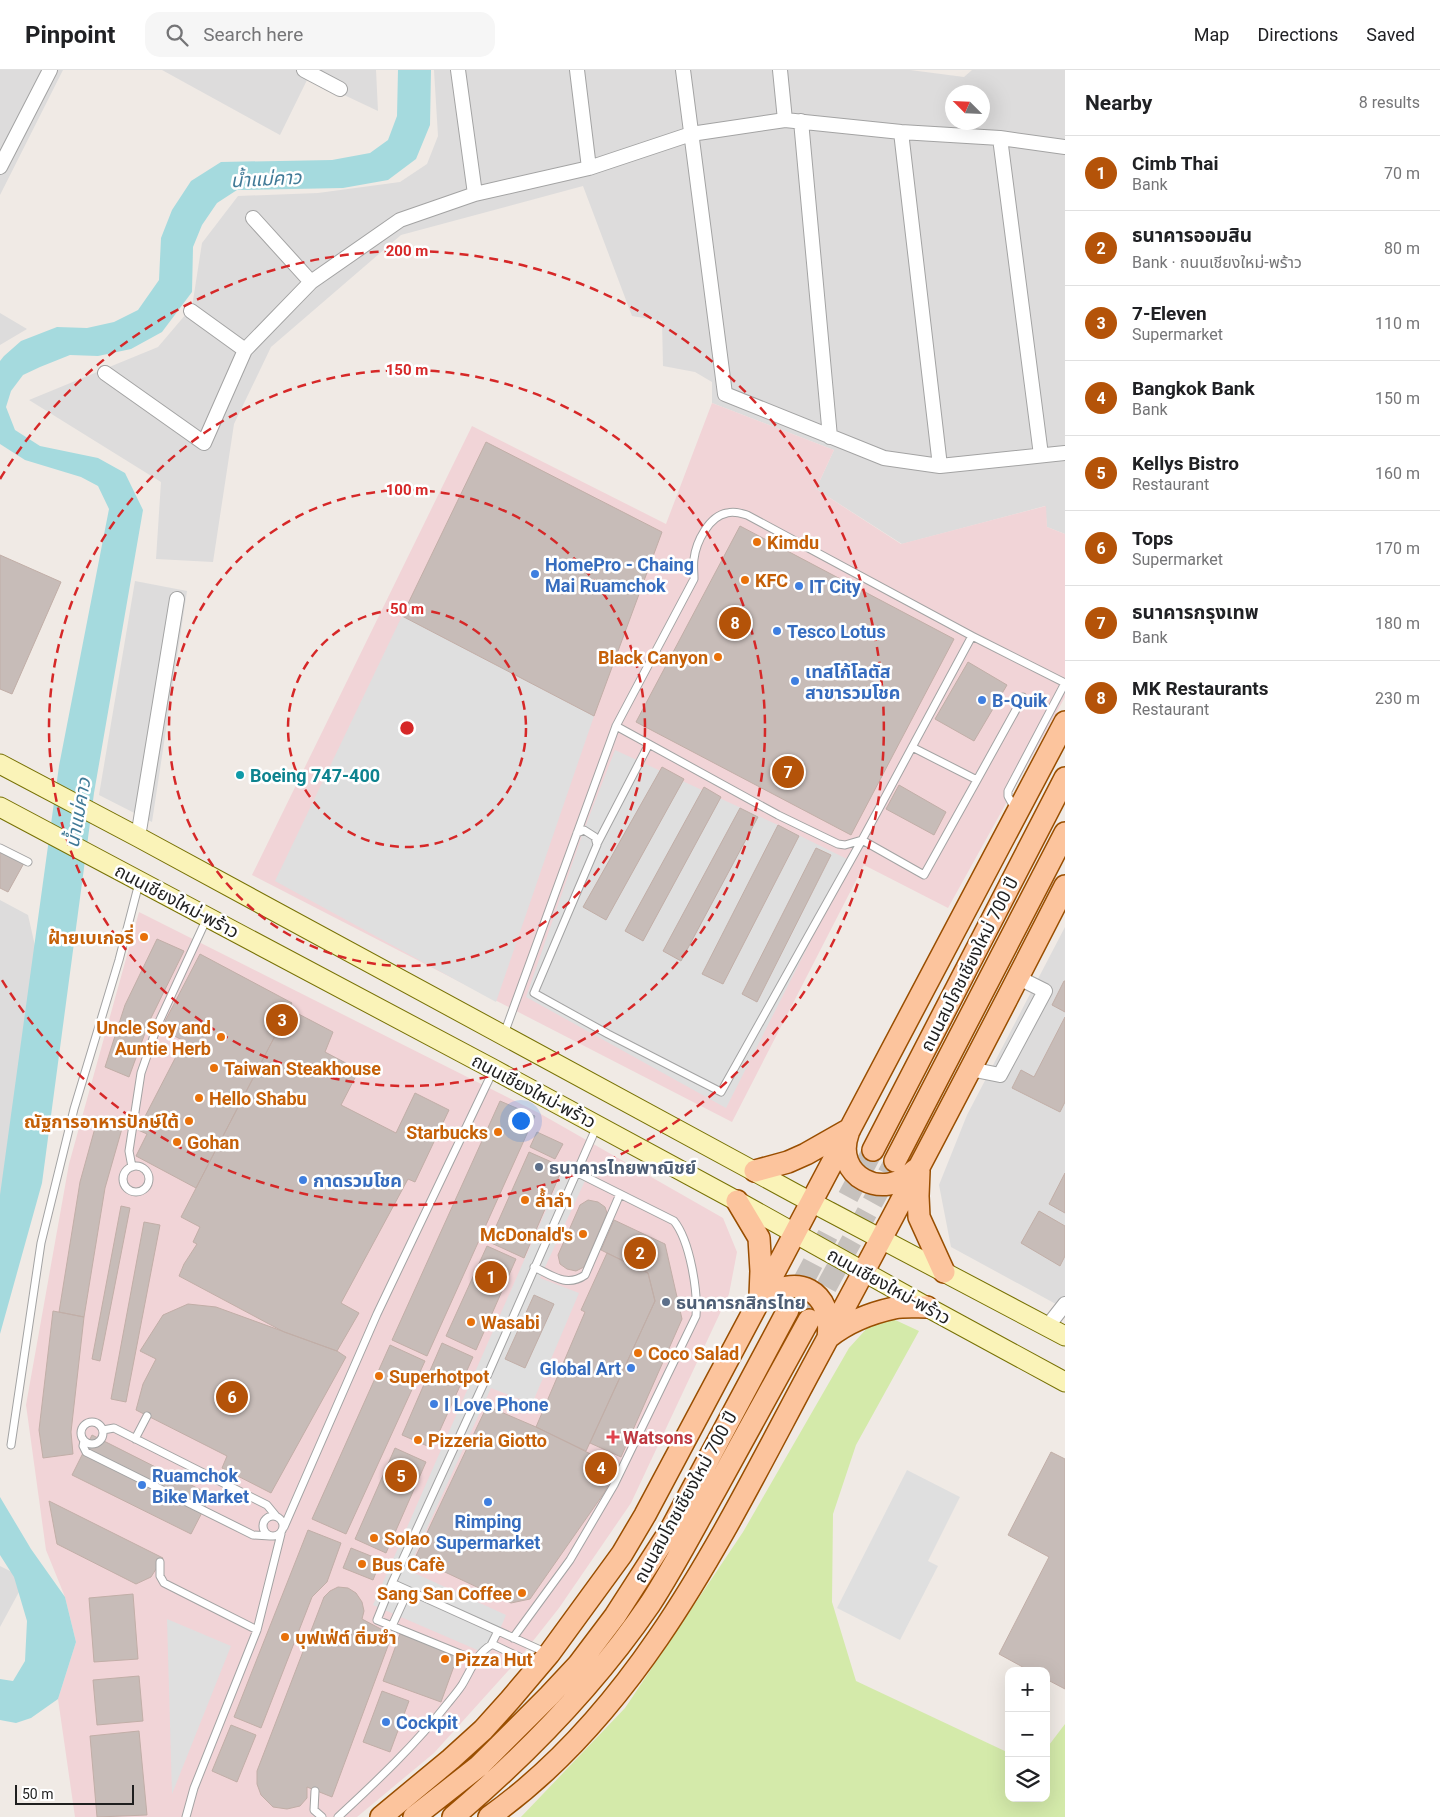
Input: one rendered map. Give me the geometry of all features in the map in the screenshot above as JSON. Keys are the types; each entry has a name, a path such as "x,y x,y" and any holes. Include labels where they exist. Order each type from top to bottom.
{"main road":[{"path":"381,1817 483,1730 543,1660 622,1554 645,1515 759,1301 1065,722"},
{"name":"ถนนเชียงใหม่-พร้าว","path":"0,764 504,1034 811,1202 1065,1336"},
{"name":"ถนนสมโภชเชียงใหม่ 700 ปี","path":"873,1150 1065,778"},
{"name":"ถนนเชียงใหม่-พร้าว","path":"0,807 598,1125 1065,1382"},
{"name":"ถนนสมโภชเชียงใหม่ 700 ปี","path":"895,1162 1065,832"},
{"path":"494,1815 564,1752 612,1700 653,1646 686,1596 712,1552 828,1338 1017,977 1059,912 1065,886"},
{"path":"851,1128 846,1140 846,1152 849,1163 856,1173 866,1181 877,1185 889,1185 900,1182 919,1166"},
{"path":"755,1171 788,1162 806,1154 851,1128"},
{"path":"919,1166 919,1217 944,1272"},
{"path":"738,1202 759,1238 761,1271 759,1301"},
{"path":"759,1301 769,1293 780,1288 792,1286 804,1288 815,1294 823,1302 828,1313 830,1326 828,1338"},
{"path":"828,1338 842,1327 869,1315 896,1308 927,1307"},
{"name":"ถนนสมโภชเชียงใหม่ 700 ปี","path":"414,1817 479,1766 578,1665 615,1616 671,1529 788,1310"},
{"name":"ถนนสมโภชเชียงใหม่ 700 ปี","path":"453,1817 494,1782 563,1711 632,1628 650,1603 689,1540 809,1320"}],"street":[{"path":"0,167 50,70"},
{"path":"304,70 340,89"},
{"path":"458,70 475,194"},
{"path":"577,70 589,168"},
{"path":"683,70 725,394 884,458 940,466 1065,453"},
{"path":"780,70 785,120"},
{"path":"105,373 204,444 245,350 311,282 400,220 475,194 589,168 691,134 785,120 901,132 1000,138 1065,147"},
{"path":"801,121 830,437"},
{"path":"901,132 940,466"},
{"path":"1000,138 1040,455"},
{"path":"253,218 311,282"},
{"path":"191,311 245,350"},
{"path":"130,833 177,599"},
{"path":"970,1069 1000,1075 1045,991 1017,977"},
{"path":"1047,1327 1065,1304"}],"lane":[{"path":"504,1034 616,726 694,579 693,560 700,540 712,521 727,512 747,515 972,636 1065,683 1008,791 1008,796 1017,812"},
{"path":"649,744 596,845 534,993 624,1043 721,1092 862,840 972,636"},
{"path":"616,726 778,815 838,844 845,845 862,840 924,875 1023,697"},
{"path":"912,747 977,780"},
{"path":"577,834 584,830 595,837 596,845"},
{"path":"0,848 28,862"},
{"path":"11,1445 41,1243 74,1109 119,960 139,881"},
{"path":"132,1167 129,1151 141,1073 158,1024 207,918"},
{"path":"186,1817 194,1788 257,1630 282,1530 377,1314 493,1069"},
{"path":"475,1660 378,1620 392,1583 492,1365 598,1125"},
{"path":"513,1638 570,1560 614,1485 696,1316 697,1303 684,1238 674,1221 576,1172"},
{"path":"534,1268 564,1281 576,1282 585,1276 620,1194"},
{"path":"135,1439 146,1416"},
{"path":"84,1441 91,1444 98,1443 103,1437 103,1430 96,1422 85,1424 82,1431 83,1446 86,1452 254,1535 277,1536 282,1530 282,1519 276,1516 267,1506 114,1428 103,1430"},
{"path":"270,1536 264,1531 263,1523 268,1517 276,1516"},
{"path":"160,1562 160,1576 164,1583 257,1630"},
{"path":"392,1583 513,1638 543,1660"},
{"path":"392,1626 408,1591"},
{"path":"338,1817 377,1781 448,1704 462,1685 475,1660 485,1648 491,1645 498,1631"},
{"path":"491,1645 543,1660"},
{"path":"191,1817 194,1788"},
{"path":"315,1791 314,1810 322,1817"}],"shaded area":[{"path":"0,70 63,70 0,195"},
{"path":"162,70 376,70 378,111 308,78 280,135"},
{"path":"434,70 910,70 964,77 972,70 1065,70 1065,534 1047,527 1045,506 902,544 816,489 834,450 712,403 712,382 695,372 663,366 662,321 632,316 583,186 401,235 271,347 234,424 213,562 156,559 161,482 29,400 158,347 192,307 202,243 238,196 318,193 400,182 427,164 438,136"},
{"path":"0,313 27,329 0,345"},
{"path":"712,403 834,450 816,489 901,544 1046,506 1047,527 1065,534 1065,697 948,908 864,865 732,1122 252,875 472,426 666,524"},
{"path":"135,581 187,591 152,822 99,795"},
{"path":"402,616 594,716 496,1002 275,881"},
{"path":"615,750 778,825 851,861 726,1108 526,997 584,830"},
{"path":"0,900 28,915 45,990 0,1214"},
{"path":"139,912 539,1113 723,1218 737,1252 729,1294 631,1503 559,1608 518,1660 434,1753 357,1817 75,1817 58,1699 76,1642 65,1597 46,1550 26,1405 69,1164"},
{"path":"1065,927 1065,1309 951,1247 939,1185 967,1115"},
{"path":"568,1160 590,1170 540,1278 579,1293 532,1404 491,1388 408,1570 506,1615 489,1655 373,1605"},
{"path":"907,1470 960,1497 928,1561 938,1566 900,1640 837,1608"},
{"path":"0,1566 26,1579 0,1627"},
{"path":"167,1619 231,1646 172,1794"}],"green space":[{"path":"891,1318 919,1331 856,1445 833,1514 832,1602 856,1681 1005,1751 1005,1802 1050,1802 1050,1744 1065,1724 1065,1817 521,1817 625,1708 743,1532 849,1348 869,1326"}],"water":[{"name":"น้ำแม่คาว","path":"398,70 431,70 430,125 416,159 388,180 343,188 237,190 217,203 202,225 193,247 192,292 162,332 131,349 98,356 70,355 23,375 11,391 6,407 15,430 40,446 98,458 125,473 143,510 94,793 42,1183 0,1334 0,1195 59,766 109,509 98,486 81,477 25,460 0,444 0,361 21,341 57,327 87,328 114,322 138,310 159,280 161,238 172,210 191,181 221,162 332,160 370,153 388,140 397,116"},
{"path":"0,1497 31,1549 65,1597 76,1642 58,1699 31,1718 16,1723 0,1720 0,1679 13,1681 25,1661 27,1621 14,1577 0,1555"}],"building":[{"name":"HomePro - Chaing Mai Ruamchok","path":"486,442 662,532 594,716 402,616"},
{"name":"เทสโก้โลตัส สาขารวมโชค","path":"740,526 954,639 851,835 636,722"},
{"path":"0,555 61,582 12,694 0,689"},
{"path":"968,662 1007,685 974,741 935,719"},
{"path":"662,767 684,779 606,920 583,907"},
{"path":"899,785 946,812 934,835 886,809"},
{"path":"704,787 721,797 643,941 625,931"},
{"path":"740,808 758,817 681,961 663,951"},
{"path":"778,825 799,836 723,984 702,974"},
{"path":"816,848 831,855 757,1002 742,994"},
{"path":"0,850 24,863 8,892 0,888"},
{"path":"157,939 184,951 149,1022 129,1077 105,1067 125,1005"},
{"path":"200,954 292,1003 196,1188 136,1156 147,1134 138,1130 184,1041 161,1029"},
{"path":"1065,981 1065,1012 1052,1005"},
{"name":"กาดรวมโชค","path":"289,1009 333,1032 325,1052 359,1070 341,1105 396,1133 415,1093 449,1110 415,1182 408,1179 341,1303 359,1313 337,1351 284,1332 179,1276 184,1264 197,1244 193,1242 200,1227 181,1217"},
{"path":"1065,1017 1065,1102 1060,1112 1012,1088 1021,1070 1034,1077"},
{"path":"500,1101 535,1116 427,1356 392,1340"},
{"path":"98,1117 123,1125 105,1188 84,1317 59,1312 80,1182"},
{"path":"537,1132 563,1144 555,1159 530,1147"},
{"path":"529,1152 563,1167 524,1258 489,1242"},
{"path":"1065,1173 1065,1213 1049,1204"},
{"name":"McDonald's","path":"588,1200 598,1202 605,1207 607,1213 584,1267 576,1271 567,1269 560,1264 558,1255 580,1205"},
{"path":"121,1206 130,1208 100,1361 92,1359"},
{"path":"1039,1211 1065,1226 1065,1256 1060,1266 1021,1243"},
{"path":"614,1220 665,1244 682,1319 621,1457 590,1443 655,1301 648,1273 601,1250"},
{"path":"144,1222 160,1225 126,1402 111,1399"},
{"path":"487,1246 516,1259 476,1350 446,1336"},
{"path":"607,1253 648,1273 655,1301 586,1451 536,1427 585,1312 581,1310"},
{"path":"534,1295 554,1304 525,1368 505,1359"},
{"path":"188,1304 216,1307 337,1351 346,1357 271,1493 222,1468 227,1456 136,1410 143,1384 156,1359 140,1351 163,1315"},
{"path":"53,1311 84,1317 71,1432 73,1454 43,1458 39,1430"},
{"path":"442,1343 473,1357 432,1448 402,1435"},
{"path":"390,1345 425,1361 346,1534 312,1519"},
{"path":"487,1406 536,1427 617,1467 604,1493 530,1599 511,1603 415,1558"},
{"name":"Ruamchok Bike Market","path":"92,1435 211,1495 191,1534 72,1475"},
{"path":"395,1448 426,1462 386,1553 355,1539"},
{"path":"1051,1452 1065,1459 1065,1689 1050,1681 1050,1667 1023,1667 999,1654 1049,1557 1008,1535"},
{"path":"49,1501 163,1558 151,1577 136,1584 57,1544"},
{"path":"308,1530 341,1543 327,1582 312,1597 261,1728 234,1717"},
{"name":"Bus Cafè","path":"351,1548 381,1560 373,1580 343,1568"},
{"path":"338,1587 348,1588 356,1593 362,1602 364,1611 362,1619 392,1635 332,1797 307,1787 307,1798 300,1806 287,1809 273,1807 261,1795 257,1784 257,1771 324,1597"},
{"path":"133,1594 138,1659 94,1662 89,1598"},
{"path":"400,1634 458,1655 441,1702 383,1681"},
{"path":"139,1676 143,1721 97,1725 93,1680"},
{"name":"Cockpit","path":"382,1691 409,1701 390,1752 363,1742"},
{"path":"231,1725 256,1735 237,1782 212,1771"},
{"path":"139,1731 147,1815 97,1817 90,1736"}],"tunnel":[{"path":"788,1310 873,1150"},
{"path":"811,1315 895,1161"}],"place":[{"name":"Kimdu","path":"757,542"},
{"name":"HomePro - Chaing Mai Ruamchok","path":"535,574"},
{"name":"KFC","path":"745,580"},
{"name":"IT City","path":"799,586"},
{"name":"MK Restaurants","path":"735,623"},
{"name":"Tesco Lotus","path":"777,631"},
{"name":"Black Canyon","path":"718,657"},
{"name":"เทสโก้โลตัส สาขารวมโชค","path":"795,681"},
{"name":"B-Quik","path":"982,700"},
{"name":"ธนาคารกรุงเทพ","path":"788,772"},
{"name":"Boeing 747-400","path":"240,775"},
{"name":"ฝ้ายเบเกอรี่","path":"144,937"},
{"name":"7-Eleven","path":"282,1020"},
{"name":"Uncle Soy and Auntie Herb","path":"221,1037"},
{"name":"Taiwan Steakhouse","path":"214,1068"},
{"name":"Hello Shabu","path":"199,1098"},
{"name":"ณัฐการอาหารปักษ์ใต้","path":"189,1121"},
{"name":"Starbucks","path":"498,1132"},
{"name":"Gohan","path":"177,1142"},
{"name":"ธนาคารไทยพาณิชย์","path":"539,1167"},
{"name":"กาดรวมโชค","path":"303,1180"},
{"name":"ล้ำลำ","path":"525,1200"},
{"name":"McDonald's","path":"583,1234"},
{"name":"ธนาคารออมสิน","path":"640,1253"},
{"name":"Cimb Thai","path":"491,1277"},
{"name":"ธนาคารกสิกรไทย","path":"666,1302"},
{"name":"Wasabi","path":"471,1322"},
{"name":"Coco Salad","path":"638,1353"},
{"name":"Global Art","path":"631,1368"},
{"name":"Superhotpot","path":"379,1376"},
{"name":"Tops","path":"232,1397"},
{"name":"I Love Phone","path":"434,1404"},
{"name":"Watsons","path":"613,1437"},
{"name":"Pizzeria Giotto","path":"418,1440"},
{"name":"Bangkok Bank","path":"601,1468"},
{"name":"Kellys Bistro","path":"401,1476"},
{"name":"Ruamchok Bike Market","path":"142,1485"},
{"name":"Rimping Supermarket","path":"488,1502"},
{"name":"Solao","path":"374,1538"},
{"name":"Bus Cafè","path":"362,1564"},
{"name":"Sang San Coffee","path":"522,1593"},
{"name":"บุฟเฟ่ต์ ติ่มซำ","path":"285,1637"},
{"name":"Pizza Hut","path":"445,1659"},
{"name":"Cockpit","path":"386,1722"}]}
